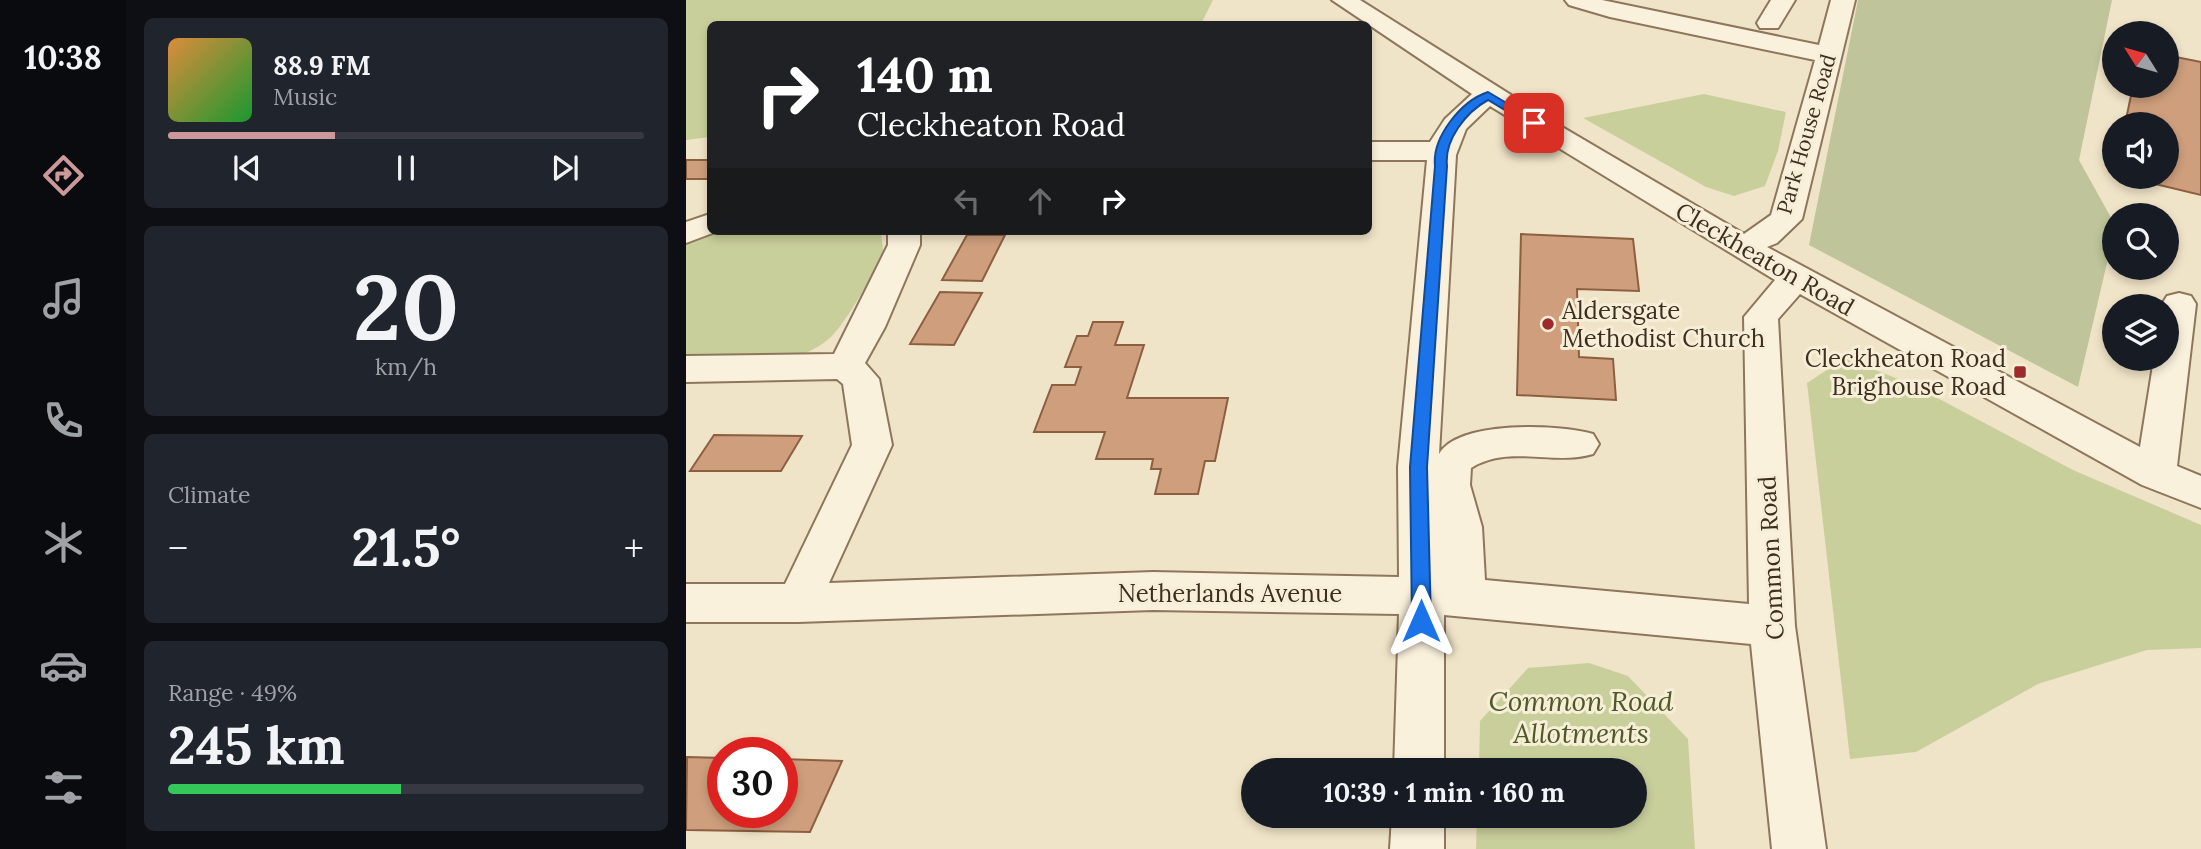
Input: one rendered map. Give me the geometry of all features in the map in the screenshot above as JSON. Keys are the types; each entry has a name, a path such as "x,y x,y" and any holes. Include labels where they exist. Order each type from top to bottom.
{"street":[{"name":"Cleckheaton Road","path":"1344,0 1488,95 1796,278 1993,389 2156,474 2201,492"},
{"path":"1577,0 1610,10 1829,55"},
{"path":"1769,23 1783,0"},
{"name":"Park House Road","path":"1742,246 1766,236 1786,219 1843,0"},
{"path":"1443,596 1419,467 1450,192 1439,151 1468,107 1488,95"},
{"path":"1372,151 1439,151"},
{"path":"686,233 707,224"},
{"path":"845,366 867,327 904,245 904,235"},
{"name":"Common Road","path":"1796,278 1761,317 1772,626 1799,849"},
{"path":"686,369 845,366 861,379 872,445 798,604"},
{"path":"2156,474 2170,371"},
{"path":"1421,758 1443,596 1461,524 1449,491 1450,467 1461,454 1485,444 1579,444"},
{"name":"Netherlands Avenue","path":"686,603 798,604 1153,591 1443,596 1772,626"},
{"path":"1417,849 1418,828"}],"green space":[{"path":"686,0 1213,0 1202,21 707,21 707,137 686,140"},
{"path":"1858,0 2112,0 2108,21 2102,21 2102,48 2079,160 2103,203 2103,280 2078,387 1809,245"},
{"path":"1704,94 1786,112 1778,151 1765,186 1734,196 1706,187 1583,118"},
{"path":"707,232 707,235 881,235 884,256 856,303 838,329 824,343 807,352 767,362 686,361 686,244"},
{"path":"1845,358 1911,384 2073,470 2201,525 2201,648 2147,650 2038,684 1916,752 1850,759 1807,383"},
{"name":"Common Road Allotments","path":"1589,663 1628,676 1688,739 1695,849 1476,849 1477,828 1647,828 1647,758 1479,758 1480,721 1528,668"}],"building":[{"path":"2179,58 2201,62 2201,195 2176,189 2179,189 2179,112 2128,112 2130,98 2179,98"},
{"path":"686,160 707,160 707,179 686,179"},
{"name":"Aldersgate Methodist Church","path":"1521,234 1633,239 1639,291 1577,289 1579,357 1613,359 1616,400 1517,395"},
{"path":"967,235 1005,235 982,281 942,280"},
{"path":"940,292 982,293 954,345 910,344"},
{"path":"1093,322 1123,322 1115,345 1144,345 1127,398 1228,398 1215,461 1205,461 1198,494 1155,494 1161,469 1151,469 1153,459 1096,459 1105,432 1034,432 1052,385 1075,385 1081,367 1065,367 1077,336 1088,336"},
{"path":"714,435 802,436 781,471 690,471"},
{"path":"687,757 707,758 707,828 798,828 798,760 842,761 810,832 686,830"}],"place":[{"name":"Aldersgate Methodist Church","path":"1548,324"},
{"name":"Cleckheaton Road Brighouse Road","path":"2020,372"}],"route":[{"path":"1421,621 1419,467 1441,166 1439,151 1468,107 1488,95 1534,123"}]}
